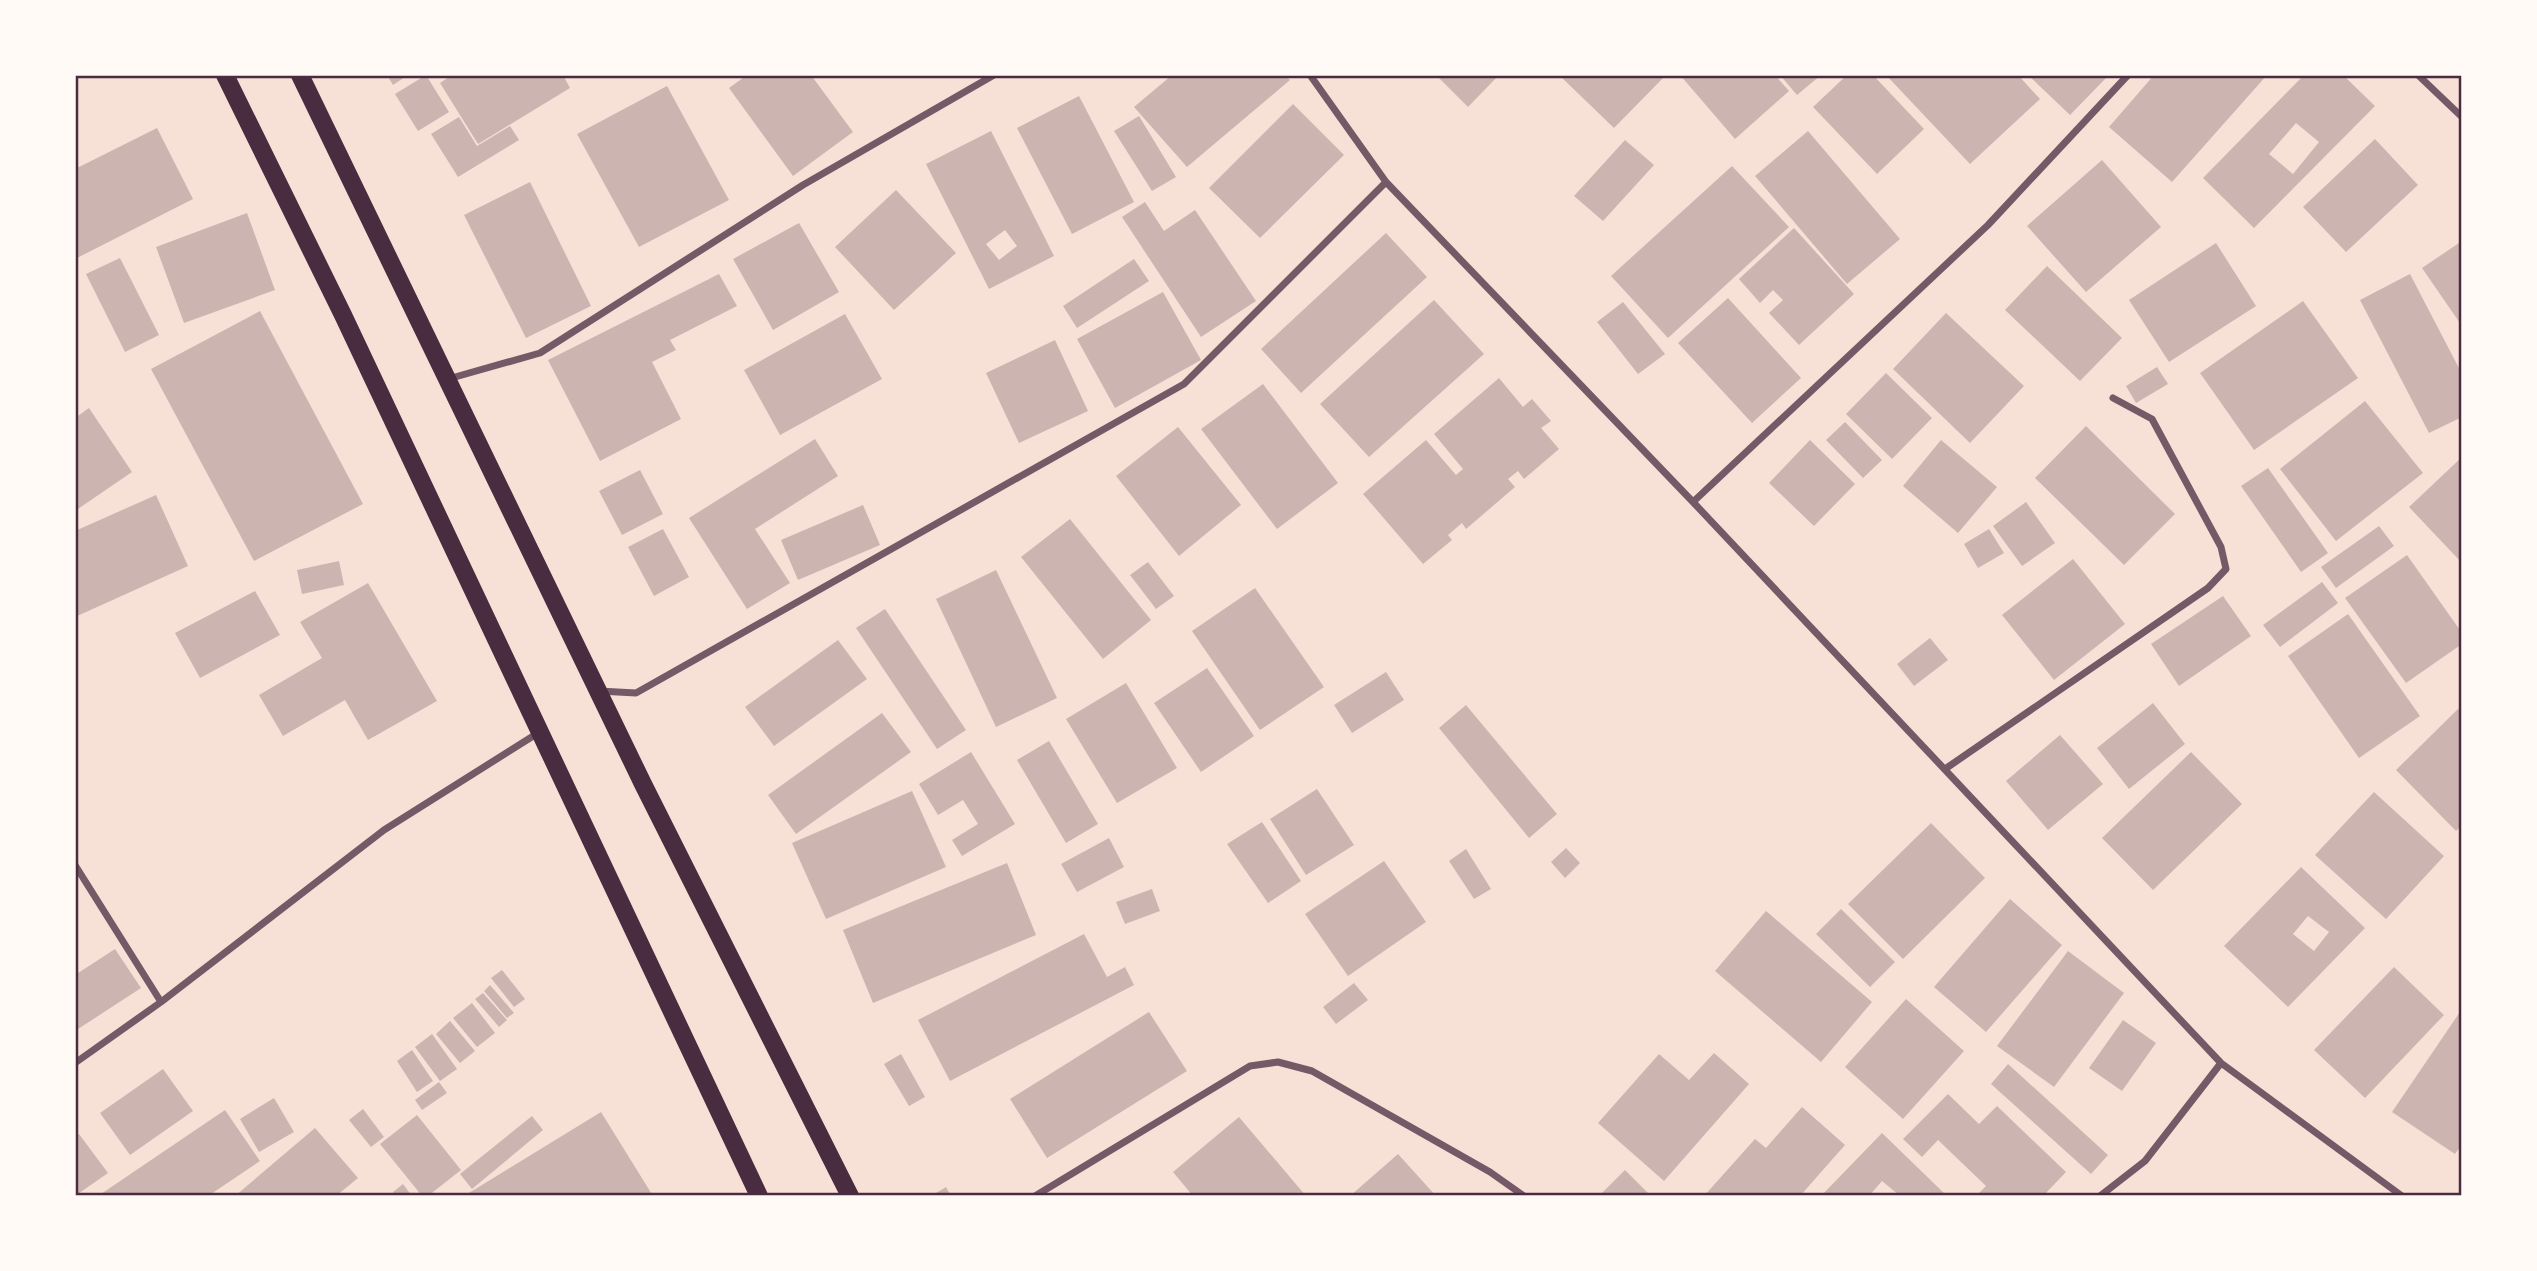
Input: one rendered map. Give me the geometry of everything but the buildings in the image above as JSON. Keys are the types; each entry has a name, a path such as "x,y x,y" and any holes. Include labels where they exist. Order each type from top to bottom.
{"main road":[{"path":"225,75 343,315 538,733 759,1196"},
{"path":"300,75 598,691 850,1196"}],"street":[{"path":"447,379 541,353 803,185 994,75"},
{"path":"1310,75 1386,183 1693,502 2221,1063 2402,1196"},
{"path":"1693,502 1988,225 2128,75"},
{"path":"2418,75 2462,117"},
{"path":"598,691 636,693 1184,384 1386,183"},
{"path":"1945,769 2208,588 2226,569 2221,547 2152,419 2113,398"},
{"path":"75,1063 161,1002 384,830 538,733"},
{"path":"75,865 161,1002"},
{"path":"1035,1196 1250,1066 1278,1062 1312,1072 1490,1172 1524,1196"},
{"path":"2101,1196 2145,1161 2221,1063"}]}
